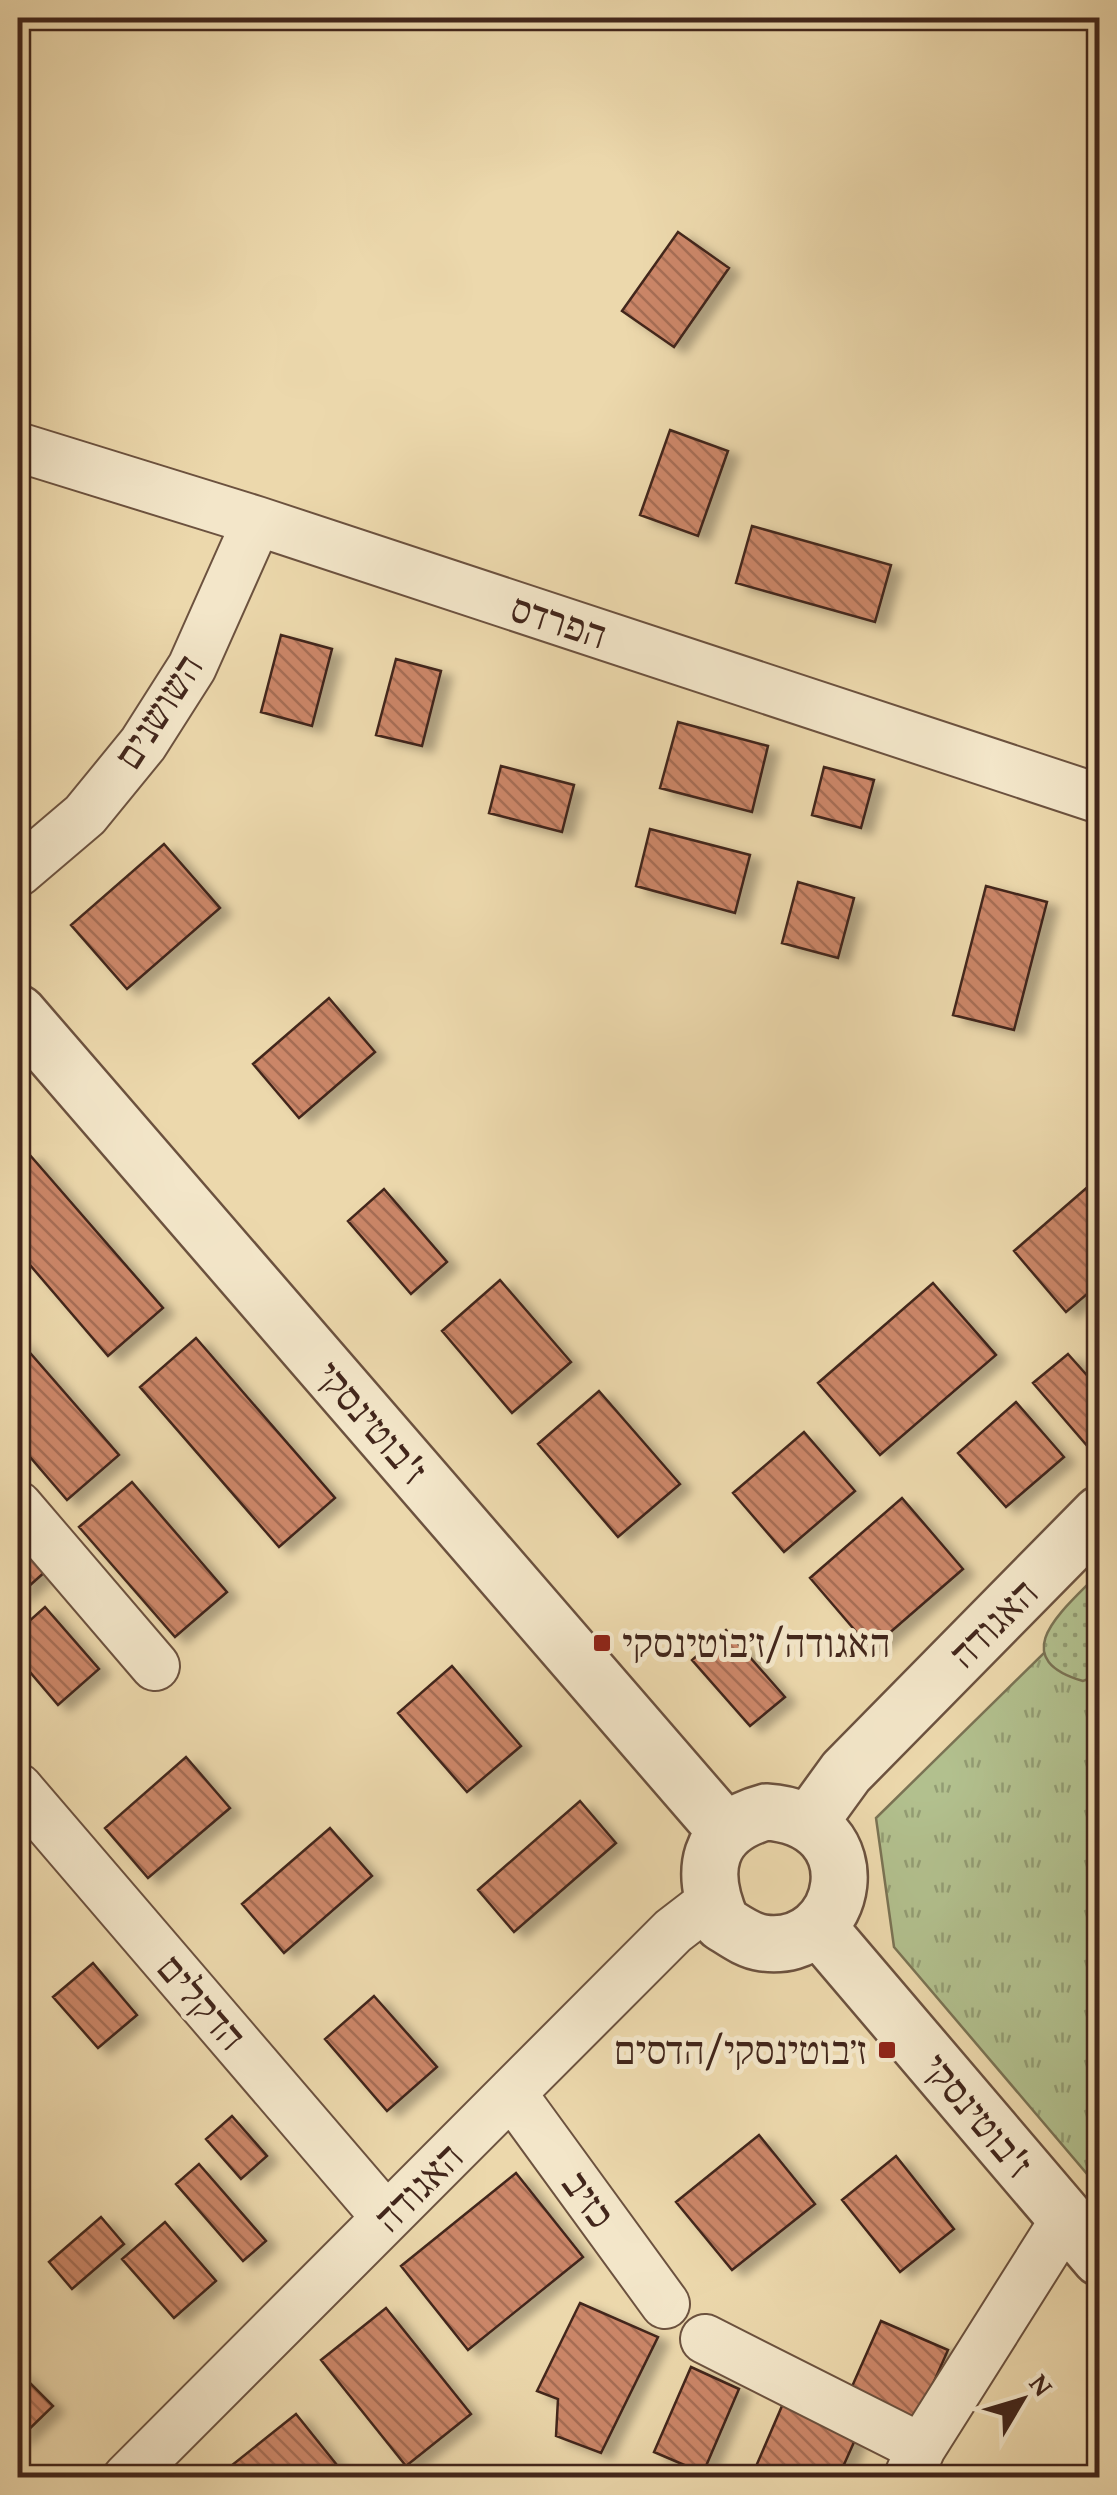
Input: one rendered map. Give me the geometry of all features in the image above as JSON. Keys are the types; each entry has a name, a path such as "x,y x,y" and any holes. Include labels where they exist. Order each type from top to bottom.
{"street":[{"name":"הפרדס","path":"18,447 257,521 1100,799"},
{"name":"השושנים","path":"18,872 85,815 143,744 192,667 257,521"},
{"name":"ז'בוטינסקי","path":"18,1013 726,1831"},
{"path":"18,1506 154,1666"},
{"name":"האגודה","path":"810,1823 846,1772 1100,1514"},
{"name":"הדקלים","path":"18,1788 386,2217"},
{"path":"766,1812 789,1814 810,1823 836,1856 842,1882 834,1904 818,1926 801,1938 781,1944 760,1943 722,1923 712,1901 708,1876 713,1852 726,1831 745,1818 766,1812"},
{"name":"האגודה","path":"127,2478 673,1931 712,1901"},
{"name":"ז'בוטינסקי","path":"818,1926 1083,2238"},
{"name":"כזיב","path":"512,2094 665,2304"},
{"path":"705,2340 914,2463 1083,2238"}],"green space":[{"path":"1099,1573 1099,1675 1083,1681 1059,1671 1047,1659 1044,1645 1059,1615"},
{"path":"1099,1599 1099,2188 894,1947 876,1818"}],"building":[{"path":"678,232 729,268 674,347 622,311"},
{"path":"670,430 728,451 698,536 640,515"},
{"path":"752,526 891,565 875,622 736,583"},
{"path":"281,635 332,649 312,726 261,712"},
{"path":"396,659 441,671 422,746 376,735"},
{"path":"678,722 768,746 752,812 660,788"},
{"path":"501,766 574,785 562,832 489,813"},
{"path":"824,767 874,780 861,828 812,815"},
{"path":"650,829 750,855 735,913 636,886"},
{"path":"164,844 220,908 127,989 71,925"},
{"path":"798,882 854,898 838,958 782,943"},
{"path":"986,886 1047,902 1014,1030 953,1015"},
{"path":"329,998 375,1052 299,1118 253,1064"},
{"path":"29,1154 163,1308 108,1356 18,1251 18,1164"},
{"path":"1091,1184 1100,1194 1100,1283 1066,1312 1014,1251"},
{"path":"384,1189 447,1262 411,1294 348,1221"},
{"path":"500,1280 571,1362 512,1413 442,1331"},
{"path":"933,1283 996,1355 880,1455 818,1383"},
{"path":"196,1338 335,1498 279,1547 140,1387"},
{"path":"18,1339 119,1455 67,1500 18,1443"},
{"path":"1068,1354 1100,1390 1100,1439 1089,1448 1033,1383"},
{"path":"599,1391 680,1484 618,1537 538,1444"},
{"path":"1016,1402 1064,1457 1006,1507 958,1453"},
{"path":"804,1432 855,1491 784,1552 733,1493"},
{"path":"132,1482 227,1592 175,1637 79,1527"},
{"path":"902,1498 963,1569 871,1649 810,1578"},
{"path":"18,1535 47,1570 18,1596"},
{"path":"45,1607 99,1669 58,1705 18,1658 18,1631"},
{"path":"726,1630 785,1697 750,1726 692,1660"},
{"path":"452,1666 521,1746 467,1792 398,1713"},
{"path":"186,1757 230,1808 148,1878 105,1828"},
{"path":"580,1801 616,1843 514,1932 478,1890"},
{"path":"330,1828 372,1876 284,1953 242,1904"},
{"path":"93,1963 137,2015 98,2048 53,1997"},
{"path":"374,1996 437,2067 387,2111 325,2039"},
{"path":"232,2116 267,2156 241,2179 206,2139"},
{"path":"759,2135 815,2204 732,2270 676,2202"},
{"path":"896,2156 954,2229 900,2272 842,2200"},
{"path":"199,2164 266,2241 243,2261 176,2184"},
{"path":"516,2173 583,2257 468,2350 401,2266"},
{"path":"101,2217 124,2244 72,2289 49,2262"},
{"path":"165,2222 216,2281 174,2318 122,2259"},
{"path":"580,2303 658,2337 601,2453 556,2436 558,2399 537,2391"},
{"path":"386,2308 471,2414 406,2466 321,2360"},
{"path":"881,2321 948,2350 917,2420 850,2391"},
{"path":"691,2367 739,2389 703,2473 654,2452"},
{"path":"18,2371 53,2406 18,2440"},
{"path":"785,2399 859,2431 838,2478 751,2478"},
{"path":"296,2414 345,2475 232,2478 226,2470"}],"place":[{"name":"האגודה/ז׳בוטינסקי","path":"602,1643"},
{"name":"ז׳בוטינסקי/הדסים","path":"887,2050"}]}
